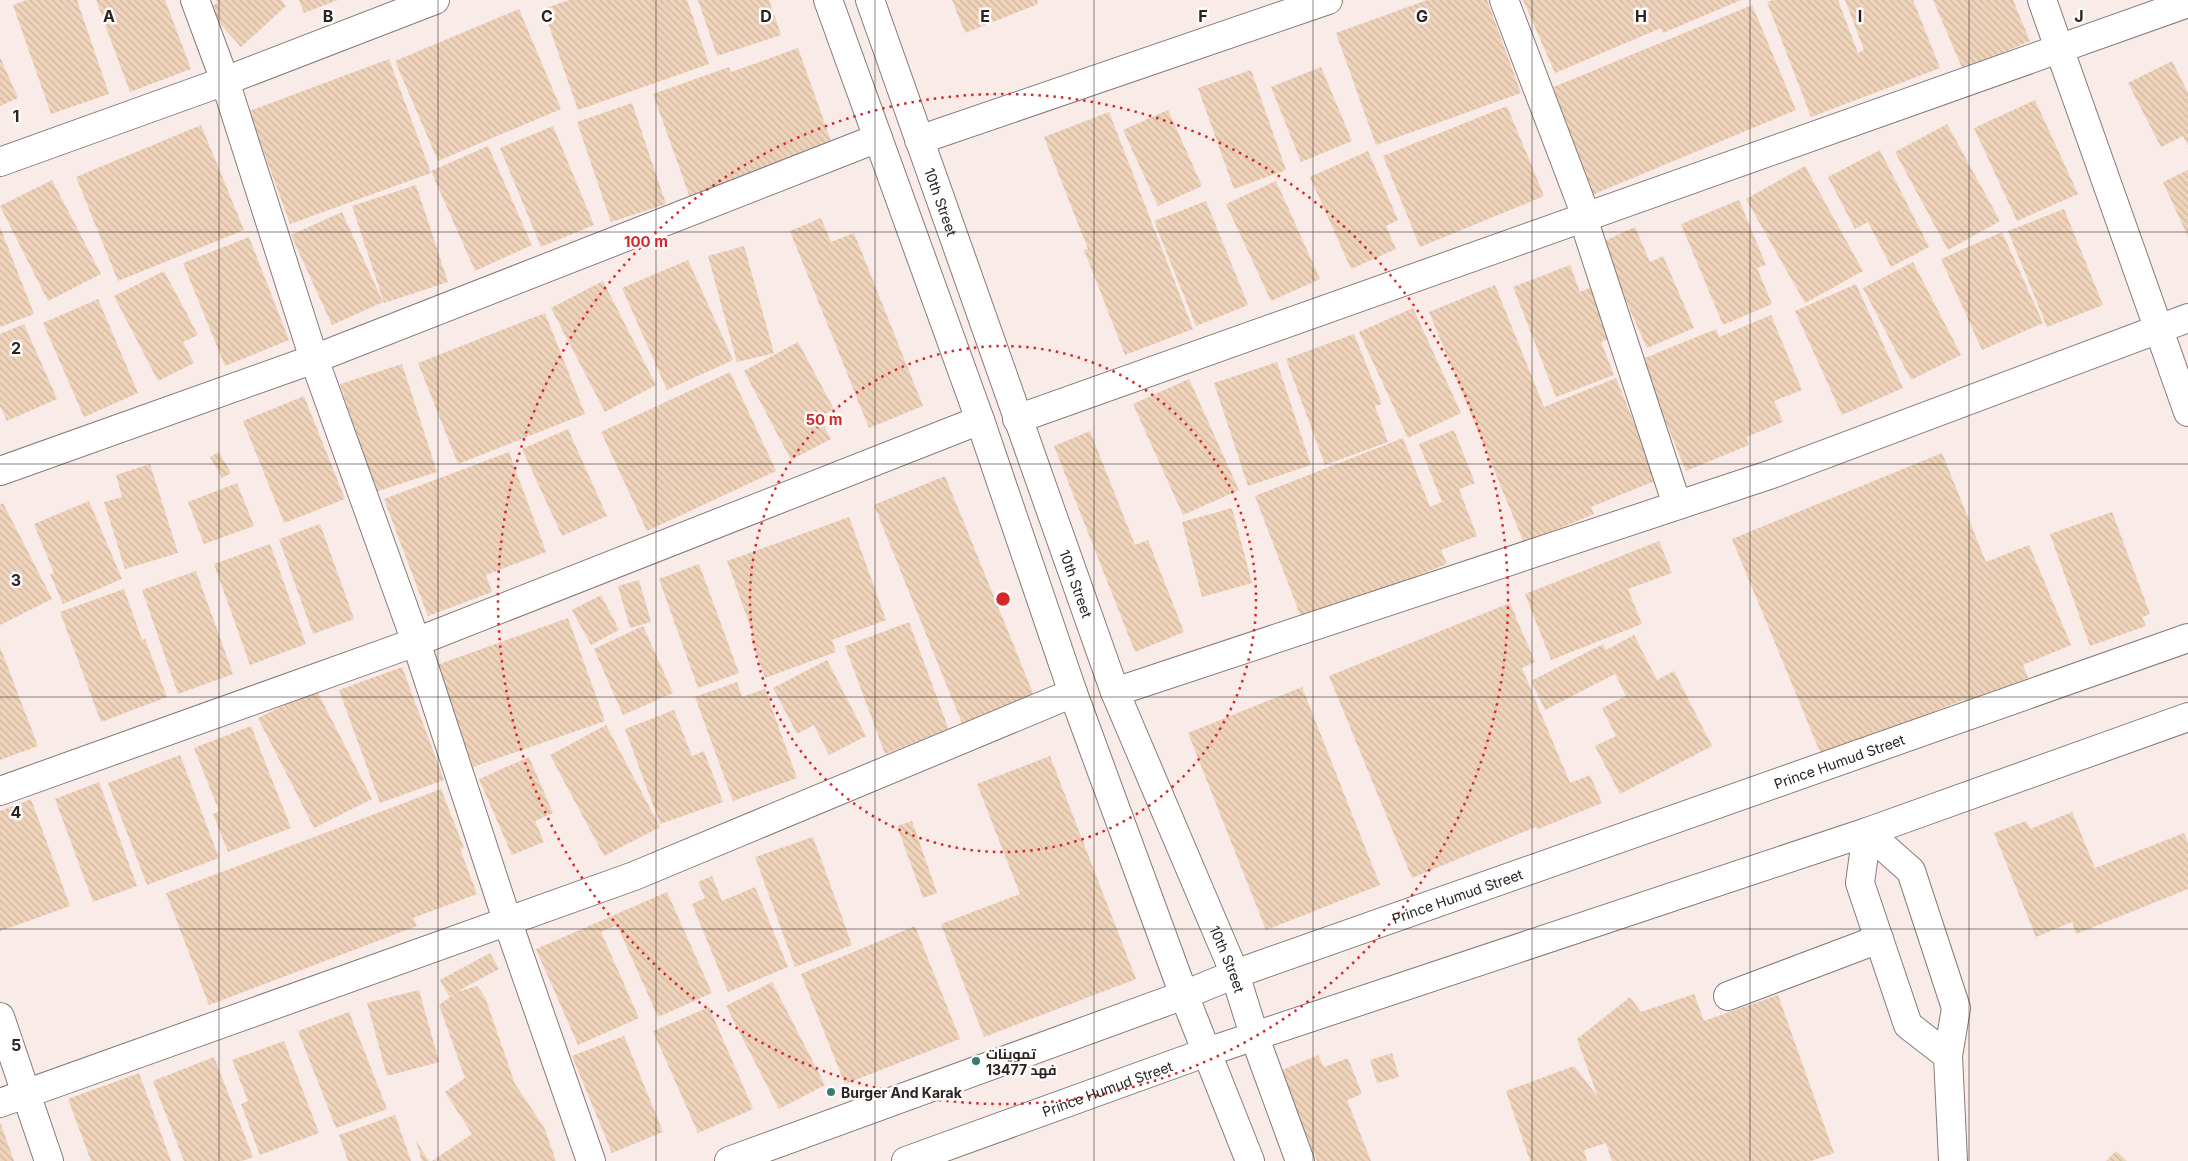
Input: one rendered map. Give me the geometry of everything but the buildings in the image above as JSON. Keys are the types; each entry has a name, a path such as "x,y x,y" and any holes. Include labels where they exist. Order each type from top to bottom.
{"street":[{"path":"195,0 225,81 314,359 416,642 507,920 591,1161"},
{"path":"0,162 225,81 435,0"},
{"path":"828,0 980,420 1073,693 1184,995 1250,1161"},
{"name":"10th Street","path":"870,0 1115,692 1235,974 1255,1038 1300,1161"},
{"path":"919,140 1328,0"},
{"path":"1504,0 1585,217 1677,505"},
{"path":"2042,0 2188,412"},
{"path":"1017,419 2188,3"},
{"path":"0,471 314,359 878,138"},
{"path":"1115,692 1772,474 2157,328 2188,318"},
{"path":"0,792 416,642 980,420"},
{"name":"Prince Humud Street","path":"729,1161 1184,995 1235,974 2188,638"},
{"path":"0,1103 634,876 1073,693"},
{"name":"Prince Humud Street","path":"906,1161 1207,1052 1255,1038 1867,832 2188,717"},
{"path":"1867,832 1860,883 1908,1025 1948,1056"},
{"path":"1867,832 1911,871 1956,1008 1948,1056 1953,1161"},
{"path":"1728,996 1879,939"},
{"path":"0,1016 49,1161"}],"place":[{"name":"تموينات فهد 13477","path":"976,1061"},
{"name":"Burger And Karak","path":"831,1092"}]}
